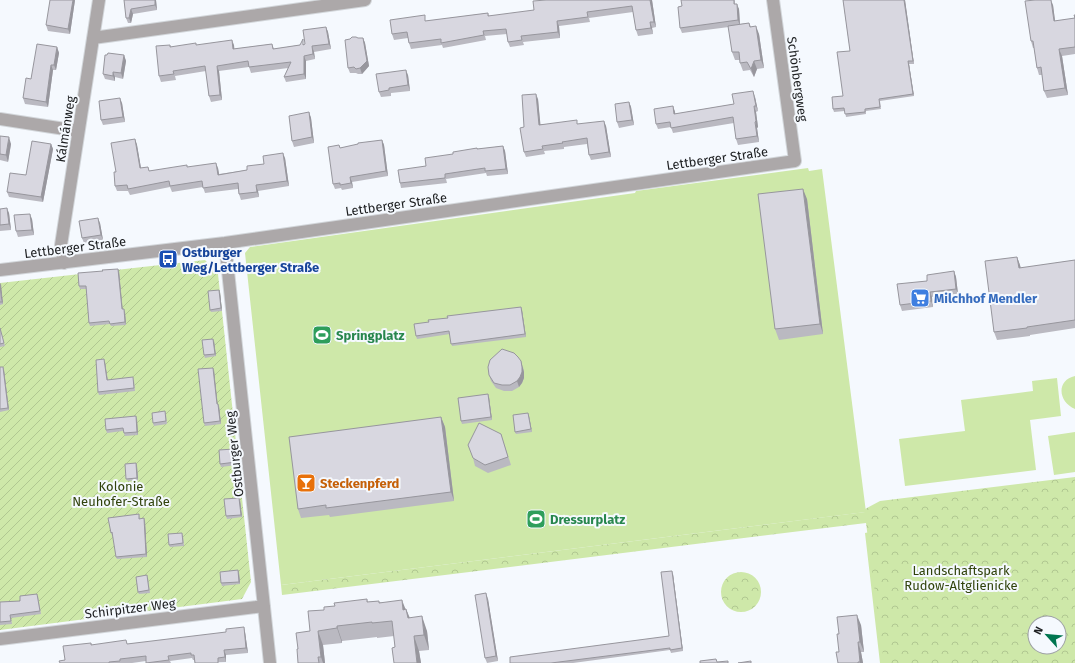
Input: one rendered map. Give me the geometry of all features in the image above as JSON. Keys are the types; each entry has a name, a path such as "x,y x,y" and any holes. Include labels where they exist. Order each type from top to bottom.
{"street":[{"name":"Kálmánweg","path":"64,263 61,245 99,0"},
{"path":"93,38 365,0"},
{"name":"Schönbergweg","path":"774,0 795,161"},
{"path":"0,119 78,131"},
{"name":"Lettberger Straße","path":"0,270 225,243 795,161"},
{"name":"Ostburger Weg","path":"225,243 270,663"},
{"name":"Schirpitzer Weg","path":"0,639 264,606"}],"green space":[{"path":"808,168 809,171 822,169 866,512 281,585 245,253 250,247 635,193 636,191"},
{"name":"Kolonie Neuhofer-Straße","path":"205,260 218,274 251,582 242,599 0,630 0,283"},
{"path":"1075,376 1075,409 1069,406 1065,401 1062,386 1069,378"},
{"path":"1057,378 1061,416 1030,420 1036,470 905,486 899,439 965,431 961,400 1033,391 1032,381"},
{"path":"1075,432 1075,472 1054,475 1048,436"},
{"name":"Landschaftspark Rudow-Altglienicke","path":"1075,477 1075,663 884,663 866,523 282,595 281,585 865,512 865,509 880,501"},
{"path":"875,531 891,663 880,663 865,533"},
{"path":"737,572 745,572 752,575 758,581 761,592 758,603 752,609 745,612 737,612 730,609 724,603 721,596 721,588 724,581 730,575"}],"building":[{"path":"50,0 73,0 68,29 46,25"},
{"path":"124,0 155,0 155,5 131,9 129,18 126,18"},
{"path":"650,0 654,22 650,22 651,28 636,30 632,6 587,12 588,17 557,21 558,32 521,36 522,40 508,42 506,29 483,31 484,35 441,43 441,39 409,43 407,32 392,34 390,20 425,15 425,21 488,13 488,16 534,10 533,1"},
{"path":"681,0 734,0 734,4 737,4 738,20 680,28 678,7 682,6"},
{"path":"843,0 904,0 913,61 908,61 913,94 879,99 880,107 865,109 865,112 845,114 844,108 833,109 832,97 843,96 837,52 850,51"},
{"path":"1051,0 1054,21 1075,18 1075,47 1059,49 1065,88 1044,91 1041,67 1037,68 1033,41 1031,41 1025,1"},
{"path":"749,23 750,27 756,26 761,60 754,61 751,69 747,62 740,63 739,52 732,52 728,26"},
{"path":"326,27 329,44 312,46 313,54 304,56 304,74 284,77 291,62 249,67 248,61 217,66 220,95 209,96 205,66 173,71 174,74 159,76 156,46 170,45 170,47 196,43 196,45 232,40 233,49 272,44 273,49 300,45 303,39 303,45 305,44 303,30"},
{"path":"352,37 363,38 367,61 360,68 356,69 354,67 348,68 345,40"},
{"path":"37,44 57,47 54,65 51,65 46,102 23,98 26,78 31,79"},
{"path":"108,53 124,55 121,73 113,72 113,76 103,74 105,55"},
{"path":"406,70 408,85 389,88 389,90 379,92 376,74"},
{"path":"753,91 756,106 754,106 757,136 736,139 733,117 671,128 670,122 656,124 654,109 673,106 674,114 734,104 732,94"},
{"path":"536,94 539,125 577,120 577,124 604,121 609,152 589,155 587,138 542,146 543,149 524,152 520,128 524,127 522,95"},
{"path":"120,98 123,117 101,120 99,101"},
{"path":"629,102 632,120 617,122 615,104"},
{"path":"309,112 312,137 292,141 289,116"},
{"path":"0,136 9,137 6,155 0,154"},
{"path":"135,139 140,168 148,167 149,171 187,165 187,167 216,163 218,175 247,170 247,166 264,164 263,156 283,153 287,181 256,185 257,192 239,194 238,183 203,188 202,181 170,186 169,181 128,189 127,185 115,186 114,172 116,172 111,143"},
{"path":"382,140 386,171 350,177 351,183 340,185 340,183 333,184 328,147 339,145 340,148 358,143"},
{"path":"32,141 51,144 41,197 7,192 10,173 26,175"},
{"path":"503,146 506,169 485,171 485,168 445,174 445,178 400,183 398,170 426,166 425,158 453,154 453,152 477,148"},
{"path":"803,189 820,324 775,329 758,194"},
{"path":"7,208 9,224 0,225 0,209"},
{"path":"30,214 32,230 16,231 14,215"},
{"path":"98,218 101,235 82,238 79,221"},
{"path":"1017,257 1019,268 1075,260 1075,320 994,332 985,261"},
{"path":"118,269 122,309 124,309 125,322 110,324 109,321 89,323 86,286 79,286 78,273"},
{"path":"954,271 956,289 930,292 931,301 900,305 897,284 927,281 927,275"},
{"path":"0,285 2,302 0,302"},
{"path":"219,290 221,308 210,310 208,291"},
{"path":"521,307 525,334 451,344 449,331 416,336 414,324 429,322 428,320 448,318 447,316"},
{"path":"0,328 4,343 0,344"},
{"path":"213,339 215,354 204,355 202,340"},
{"path":"502,349 514,353 521,361 522,372 520,377 517,381 510,385 494,383 489,375 488,367 490,360"},
{"path":"104,359 107,380 133,377 134,388 98,392 96,360"},
{"path":"0,367 3,367 8,408 0,409"},
{"path":"213,368 220,421 204,423 198,369"},
{"path":"488,394 491,417 461,421 458,398"},
{"path":"165,411 166,421 153,423 152,413"},
{"path":"528,413 531,429 515,432 513,415"},
{"path":"136,416 137,432 124,433 123,428 106,430 105,419"},
{"path":"441,417 451,492 326,508 326,505 298,509 289,437"},
{"path":"479,423 501,434 508,457 485,465 473,458 468,445"},
{"path":"234,449 236,462 220,464 219,450"},
{"path":"136,463 137,478 126,479 125,464"},
{"path":"239,498 241,515 226,516 224,499"},
{"path":"139,514 139,519 144,518 146,554 116,557 108,518"},
{"path":"182,533 183,543 169,545 168,534"},
{"path":"238,570 239,582 221,583 220,572"},
{"path":"672,571 682,648 670,650 670,648 551,663 510,663 510,657 669,636 661,572"},
{"path":"147,575 149,590 138,592 136,577"},
{"path":"486,593 496,656 485,658 475,595"},
{"path":"37,594 40,611 10,615 11,621 0,622 0,602 20,601 20,596"},
{"path":"367,599 367,602 379,601 379,603 402,600 403,610 406,609 408,618 422,616 424,635 414,636 417,663 394,663 392,648 395,647 392,621 337,626 337,628 318,631 321,657 318,657 319,663 298,663 296,633 310,631 308,611 324,610 324,607 335,606 334,603"},
{"path":"857,615 860,642 858,642 860,662 838,663 836,652 839,652 837,617"},
{"path":"244,627 246,648 224,650 225,657 218,658 218,663 195,663 194,655 191,655 191,653 168,656 169,660 146,663 146,656 120,659 120,661 109,663 60,663 59,661 65,660 63,646 91,643 91,645 126,640 127,644 226,632 226,629"},
{"path":"716,659 717,662 728,661 728,663 700,663 700,661"},
{"path":"751,661 751,663 738,663"}],"place":[{"name":"Ostburger Weg/Lettberger Straße","path":"168,259"},
{"name":"Milchhof Mendler","path":"920,298"},
{"name":"Springplatz","path":"322,335"},
{"name":"Steckenpferd","path":"306,483"},
{"name":"Dressurplatz","path":"536,519"}]}
